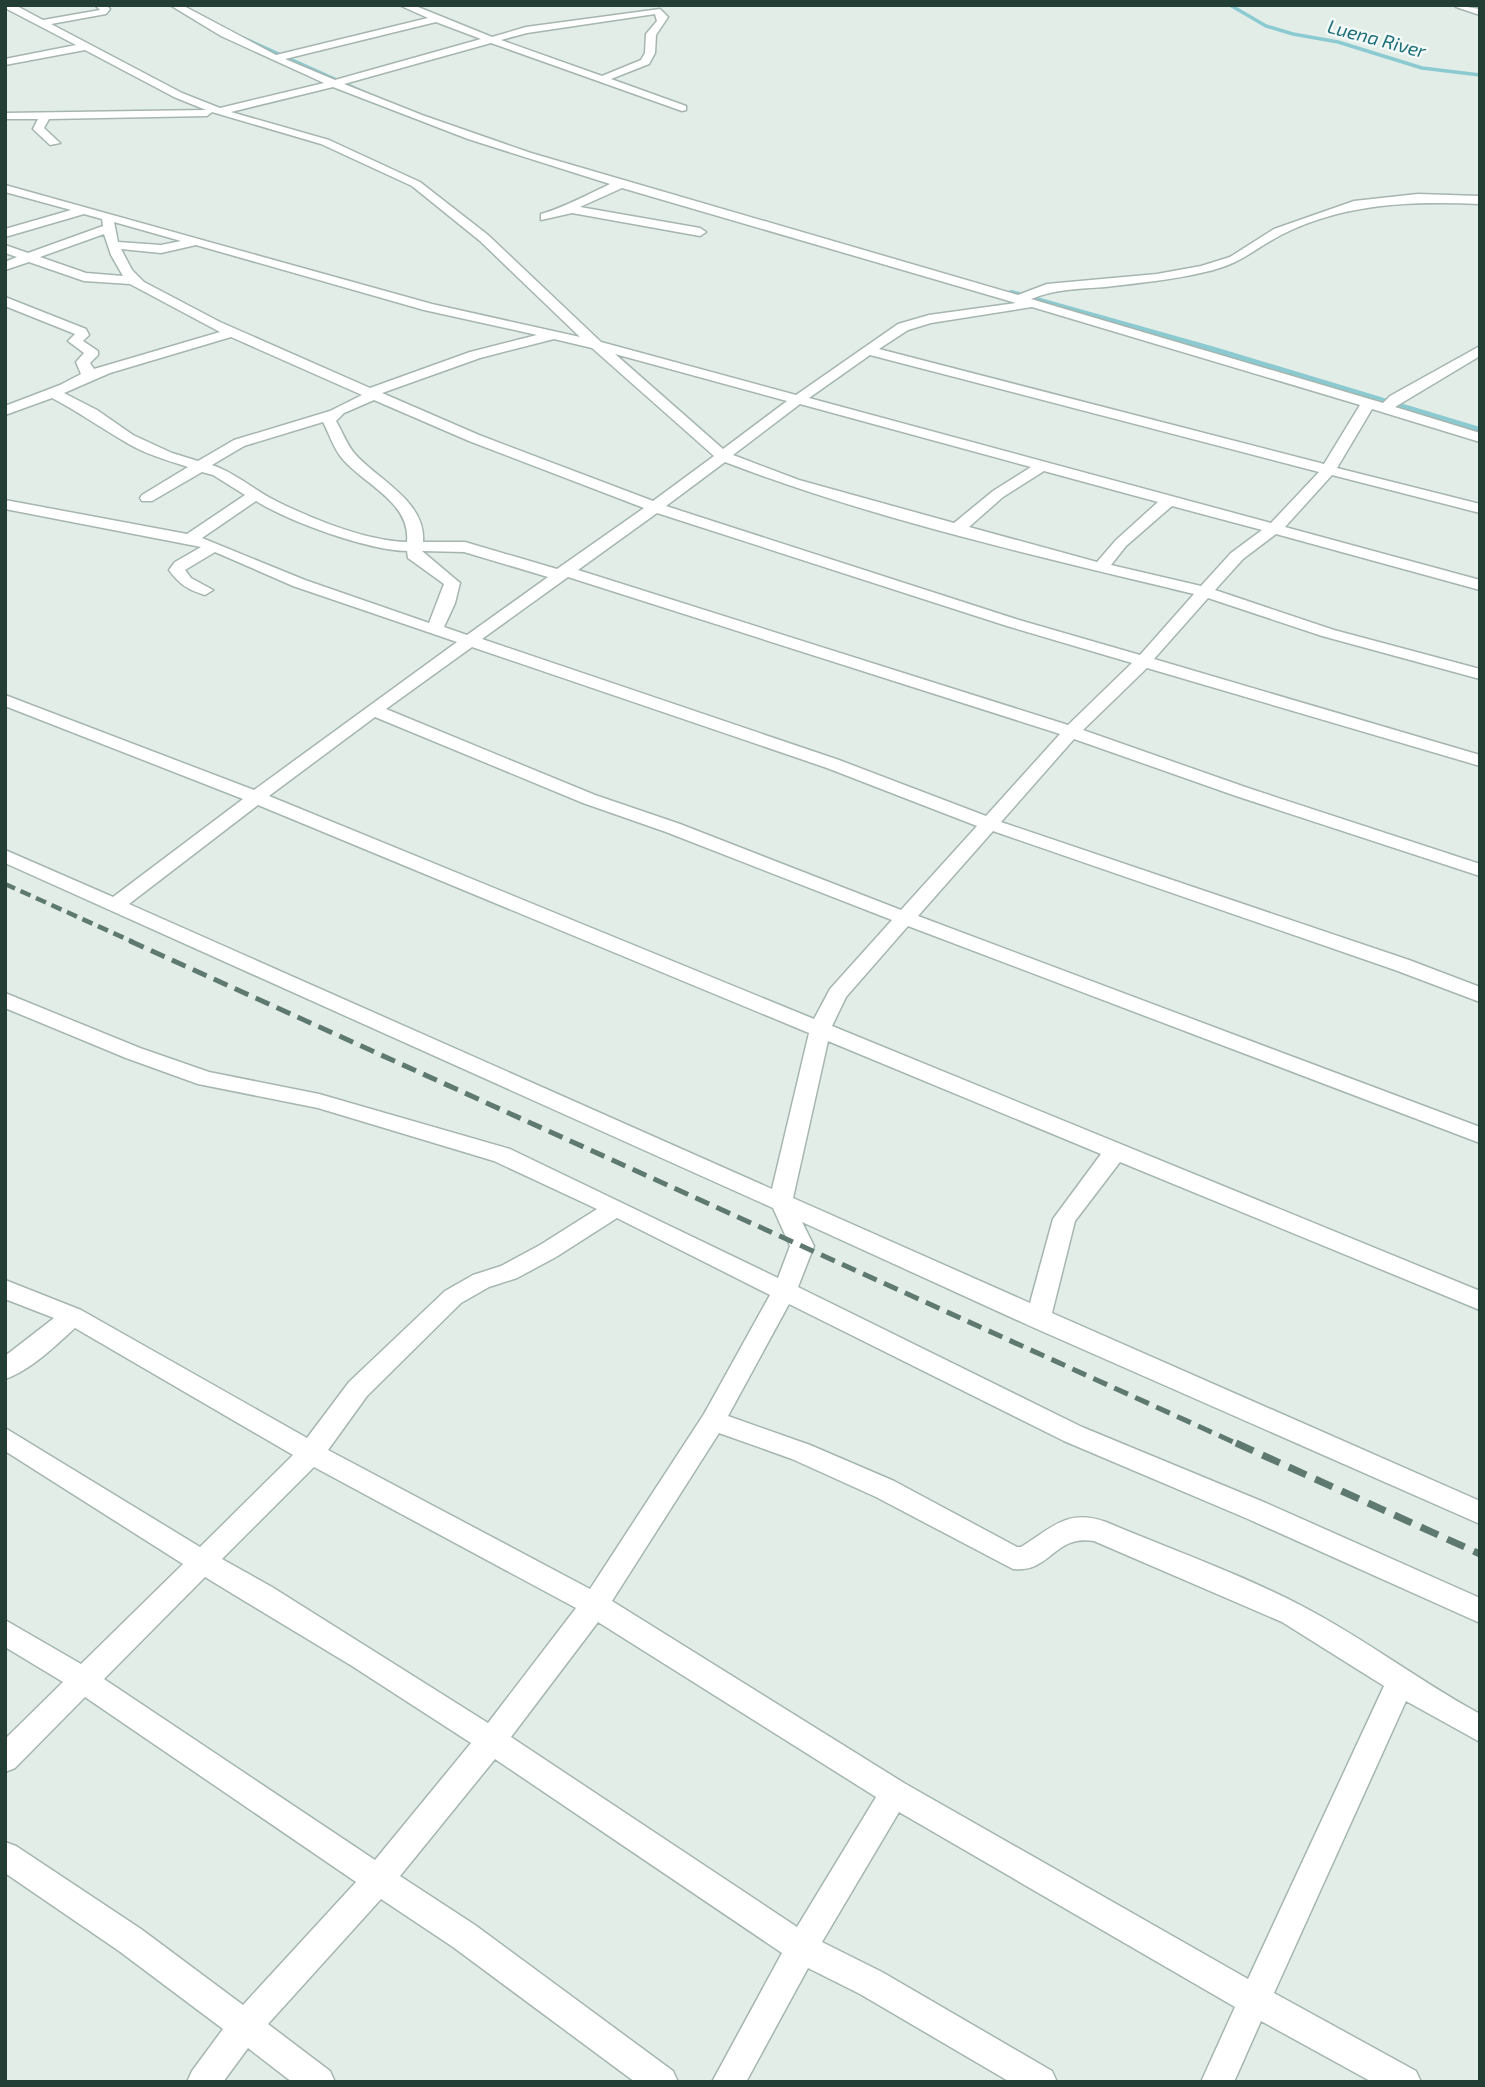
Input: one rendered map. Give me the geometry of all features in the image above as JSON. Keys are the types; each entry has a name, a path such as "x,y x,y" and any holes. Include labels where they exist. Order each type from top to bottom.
{"street":[{"path":"7,6 14,5"},
{"path":"42,23 105,11 100,5"},
{"path":"175,5 199,21 334,84 502,148 1038,304 1480,438"},
{"path":"404,5 488,39 682,108"},
{"path":"1459,5 1480,12"},
{"path":"7,6 178,95 222,113 325,142 416,184 484,238 598,345 723,456 794,483 1046,554 1205,592 1328,633 1480,674"},
{"path":"5,116 222,113 526,30 657,11 663,17 662,22 651,34 650,53 645,62 600,80"},
{"path":"276,58 436,19"},
{"path":"5,62 84,47"},
{"path":"379,59 398,66"},
{"path":"46,115 38,129 54,143"},
{"path":"571,209 576,204 621,184"},
{"path":"5,188 84,211 108,223 195,242 429,307 598,345 1480,585"},
{"path":"1020,299 1046,288 1157,278 1203,269 1234,260 1278,232 1327,217 1354,205 1419,198 1480,200"},
{"path":"545,217 571,209 700,232"},
{"path":"5,233 84,211"},
{"path":"108,223 114,244 133,280"},
{"path":"5,266 108,223"},
{"path":"114,244 161,249 195,242"},
{"path":"5,250 84,277 133,280 232,332 371,394 474,438 655,507 1143,662 1480,761"},
{"path":"5,301 82,332 75,340 92,355 83,362 88,370 87,376"},
{"path":"115,905 466,642 655,507 798,400 911,322 1038,304"},
{"path":"5,411 53,393 87,376 232,332"},
{"path":"147,498 239,443 330,415 371,394 474,355 554,335"},
{"path":"1386,409 1395,399 1480,350"},
{"path":"869,351 1480,509"},
{"path":"1459,363 1480,367"},
{"path":"53,393 92,413 128,438 167,456 226,476 255,495 295,515 363,540 389,546 465,547 561,573 1071,732 1241,792 1480,870"},
{"path":"204,2082 245,2026 379,1880 492,1740 595,1605 713,1421 784,1292 802,1246 781,1201 820,1029 837,994 1071,732 1143,662 1237,556 1275,528 1328,470 1368,403"},
{"path":"330,415 332,429 347,455 407,509 416,533 414,555 452,583 441,618 433,630"},
{"path":"958,528 998,494 1030,476 1041,466"},
{"path":"190,539 255,495"},
{"path":"1102,566 1121,543 1170,500"},
{"path":"5,504 64,514 111,527 190,539 214,546 311,588 466,642 568,672 833,764 990,824 1402,965 1480,995"},
{"path":"205,590 185,581 177,570 214,546"},
{"path":"5,699 256,797 1480,1301"},
{"path":"375,711 589,799 699,838 1480,1135"},
{"path":"5,856 781,1201 1038,1319 1480,1513"},
{"path":"5,1000 133,1053 206,1079 319,1101 502,1155 616,1208 1073,1434 1257,1511 1480,1611"},
{"path":"1038,1319 1064,1219 1116,1151"},
{"path":"5,1759 311,1453 358,1389 453,1297 481,1281 509,1272 548,1251 616,1208"},
{"path":"5,1290 74,1316 311,1453 595,1605 894,1793 1254,2000 1405,2082"},
{"path":"5,1368 41,1344 74,1316"},
{"path":"713,1421 801,1452 885,1489 1013,1558 1025,1559 1067,1528 1079,1526 1097,1530 1292,1614 1345,1645 1400,1683 1480,1729"},
{"path":"5,1438 160,1538 204,1561 340,1643 492,1740 803,1948 882,1990 1041,2082"},
{"path":"5,1632 83,1680 464,1936 662,2082"},
{"path":"1217,2082 1400,1683"},
{"path":"727,2082 894,1793"},
{"path":"5,1856 130,1940 319,2082"}],"waterway":[{"name":"Luena River","path":"1230,5 1266,26 1293,34 1338,42 1422,68 1480,75"},
{"path":"239,38 376,98"},
{"path":"1012,294 1210,350 1480,432"}],"railway":[{"path":"5,884 133,942"},
{"path":"130,941 1240,1445"},
{"path":"1236,1443 1480,1554"}]}
